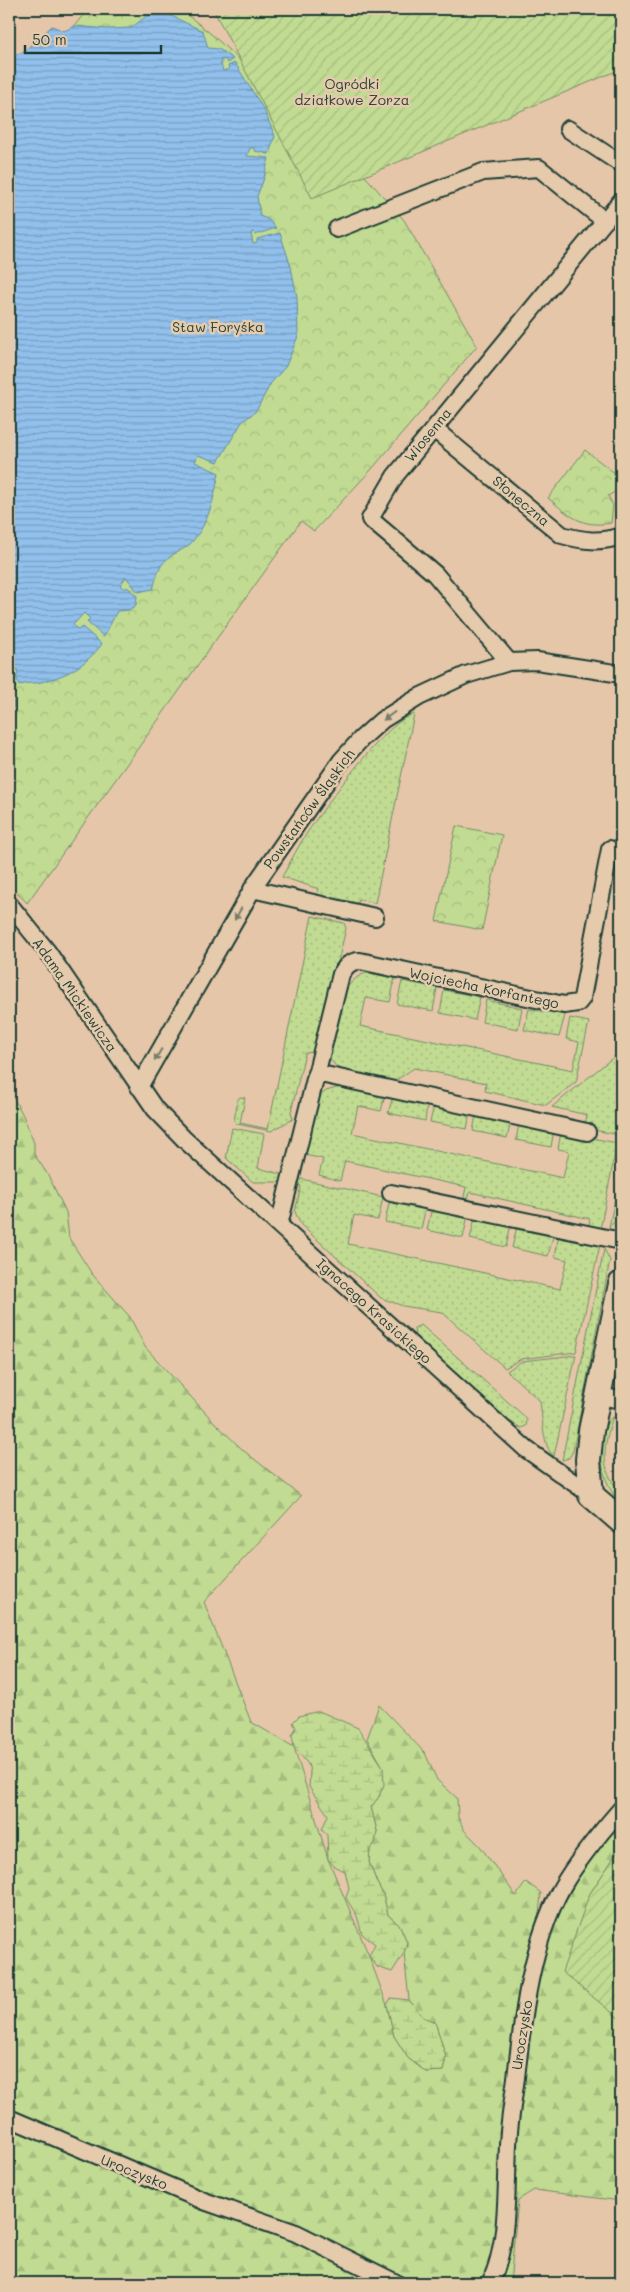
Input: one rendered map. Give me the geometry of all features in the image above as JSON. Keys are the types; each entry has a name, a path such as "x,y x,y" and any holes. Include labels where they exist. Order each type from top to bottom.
{"street":[{"path":"568,129 621,164"},
{"path":"337,230 483,172 538,168 605,221"},
{"name":"Wiosenna","path":"509,662 435,574 370,519 395,476 621,201"},
{"name":"Słoneczna","path":"434,429 562,535 584,541 608,541 621,536"},
{"name":"Powstańców Śląskich","path":"139,1087 252,889 341,761 361,739 400,708 431,691 466,674 509,662 537,661 621,674"},
{"name":"Wojciecha Korfantego","path":"279,1225 341,974 346,966 353,961 360,961 564,1006 578,1004 582,998 610,849"},
{"path":"252,889 375,917"},
{"name":"Adama Mickiewicza","path":"9,904 47,951 139,1087"},
{"path":"316,1073 587,1132"},
{"name":"Ignacego Krasickiego","path":"139,1087 155,1109 185,1140 526,1449 591,1495 621,1520"},
{"path":"391,1193 621,1241"},
{"path":"591,1495 588,1460 610,1398 621,1288"},
{"name":"Uroczysko","path":"490,2283 500,2259 508,2142 518,2057 523,2019 538,1948 546,1923 562,1887 582,1857 621,1809"},
{"name":"Uroczysko","path":"9,2118 204,2201 296,2233 396,2283"}],"green space":[{"name":"Staw Foryśka","path":"88,9 180,9 210,33 310,124 342,150 404,220 477,346 371,470 314,531 301,521 27,903 9,883 9,106"},
{"name":"Ogródki działkowe Zorza","path":"213,9 621,9 621,69 312,198"},
{"path":"585,450 621,478 621,488 608,496 613,505 611,523 592,524 576,519 548,498"},
{"path":"414,714 375,903 359,899 356,908 316,898 319,889 282,877 305,835 358,764 389,730 403,719"},
{"path":"456,826 502,835 482,930 436,921"},
{"path":"312,916 344,923 346,928 328,1006 314,1052 305,1053 291,1112 293,1119 271,1131 237,1124 234,1121 240,1097 245,1098 240,1123 268,1129"},
{"path":"366,973 395,978 390,1002 366,998 360,1026 573,1070 579,1042 566,1039 570,1018 589,1022 576,1082 546,1105 485,1091 486,1083 414,1068 392,1083 339,1070 330,1059 329,1051 339,1006 349,985 356,978"},
{"path":"402,981 437,988 433,1011 397,1004"},
{"path":"444,990 480,997 475,1020 440,1013"},
{"path":"486,1000 522,1008 518,1029 482,1022"},
{"path":"529,1009 565,1015 559,1037 524,1030"},
{"path":"621,1051 621,1125 619,1135 584,1128 587,1115 552,1107"},
{"path":"340,1087 385,1095 381,1111 358,1106 352,1133 563,1178 569,1151 558,1149 561,1132 617,1143 601,1225 597,1229 588,1229 590,1219 470,1192 467,1204 463,1202 466,1187 345,1161 340,1181 319,1175 323,1159 305,1155 316,1099 326,1091"},
{"path":"9,1090 23,1115 34,1143 34,1154 48,1175 66,1212 69,1238 92,1274 130,1317 145,1347 215,1423 244,1451 301,1496 204,1602 251,1722 294,1747 328,1859 369,1956 387,2005 394,2036 408,2058 426,2072 443,2071 446,2057 435,2022 423,2017 409,2000 404,1953 407,1942 400,1926 388,1915 383,1894 369,1862 370,1849 375,1843 377,1831 371,1807 378,1798 383,1767 367,1739 379,1705 425,1753 437,1780 457,1798 458,1817 464,1830 480,1846 516,1896 526,1882 541,1893 539,1915 546,1923 556,1919 585,1868 621,1822 621,1847 589,1895 604,2005 621,2020 621,2201 534,2190 518,2200 510,2283 9,2283"},
{"path":"393,1097 427,1105 425,1121 388,1113"},
{"path":"434,1106 470,1113 467,1129 430,1122"},
{"path":"476,1115 511,1122 507,1138 473,1131"},
{"path":"519,1124 554,1130 551,1147 516,1140"},
{"path":"232,1128 264,1134 258,1168 285,1175 284,1182 253,1182 226,1158"},
{"path":"621,1171 621,1209 615,1222 609,1227"},
{"path":"297,1178 383,1197 378,1220 354,1215 348,1244 560,1289 567,1260 555,1257 559,1234 598,1243 600,1245 576,1352 521,1359 505,1368 442,1312 403,1306 381,1298 301,1225 295,1212 301,1186 295,1184"},
{"path":"390,1199 426,1206 421,1229 385,1222"},
{"path":"432,1207 468,1215 463,1238 427,1230"},
{"path":"475,1217 511,1224 506,1247 470,1239"},
{"path":"517,1226 554,1233 548,1256 512,1248"},
{"path":"604,1249 610,1260 573,1451 569,1458 562,1460"},
{"path":"421,1325 524,1416 527,1420 526,1426 521,1428 509,1421 415,1336 414,1328"},
{"path":"576,1355 554,1456 547,1447 540,1401 507,1371 522,1361"},
{"path":"613,1416 607,1439 605,1462 610,1477 619,1492 621,1504 614,1496 604,1474 602,1461 602,1436 606,1425"},
{"path":"319,1711 358,1728 383,1767 384,1785 371,1807 377,1831 375,1843 370,1849 369,1862 383,1894 388,1915 400,1926 407,1942 404,1953 392,1972 377,1967 369,1956 375,1944 362,1934 357,1916 346,1898 349,1888 345,1871 335,1867 328,1859 327,1835 322,1829 328,1815 309,1787 310,1771 308,1764 294,1747 292,1735 296,1728 293,1722 299,1716"},
{"path":"621,1847 620,2019 562,1972 589,1895"},
{"path":"391,1998 409,2000 423,2017 435,2022 446,2057 443,2071 426,2072 408,2058 394,2036 387,2005"}],"water":[{"path":"161,11 203,31 208,48 219,49 233,59 227,63 225,59 220,61 223,71 229,69 228,66 235,63 264,110 275,136 269,154 255,151 255,148 250,148 247,156 269,158 257,196 260,216 269,220 276,228 255,235 254,232 251,233 253,244 257,243 257,239 280,233 291,267 297,297 298,336 286,366 271,383 256,411 242,422 218,462 198,455 195,462 219,473 210,510 202,528 190,544 162,565 153,589 138,592 126,577 120,585 124,589 127,587 137,596 136,605 129,610 117,611 104,637 87,622 90,619 84,613 73,625 78,630 82,627 102,644 83,664 68,673 50,680 19,686 16,676 18,675 17,669 9,671 9,57 23,52 52,26 64,31 75,26 108,29 131,28 148,15"},
{"path":"9,671 16,687 12,691 14,706 9,719"}]}
